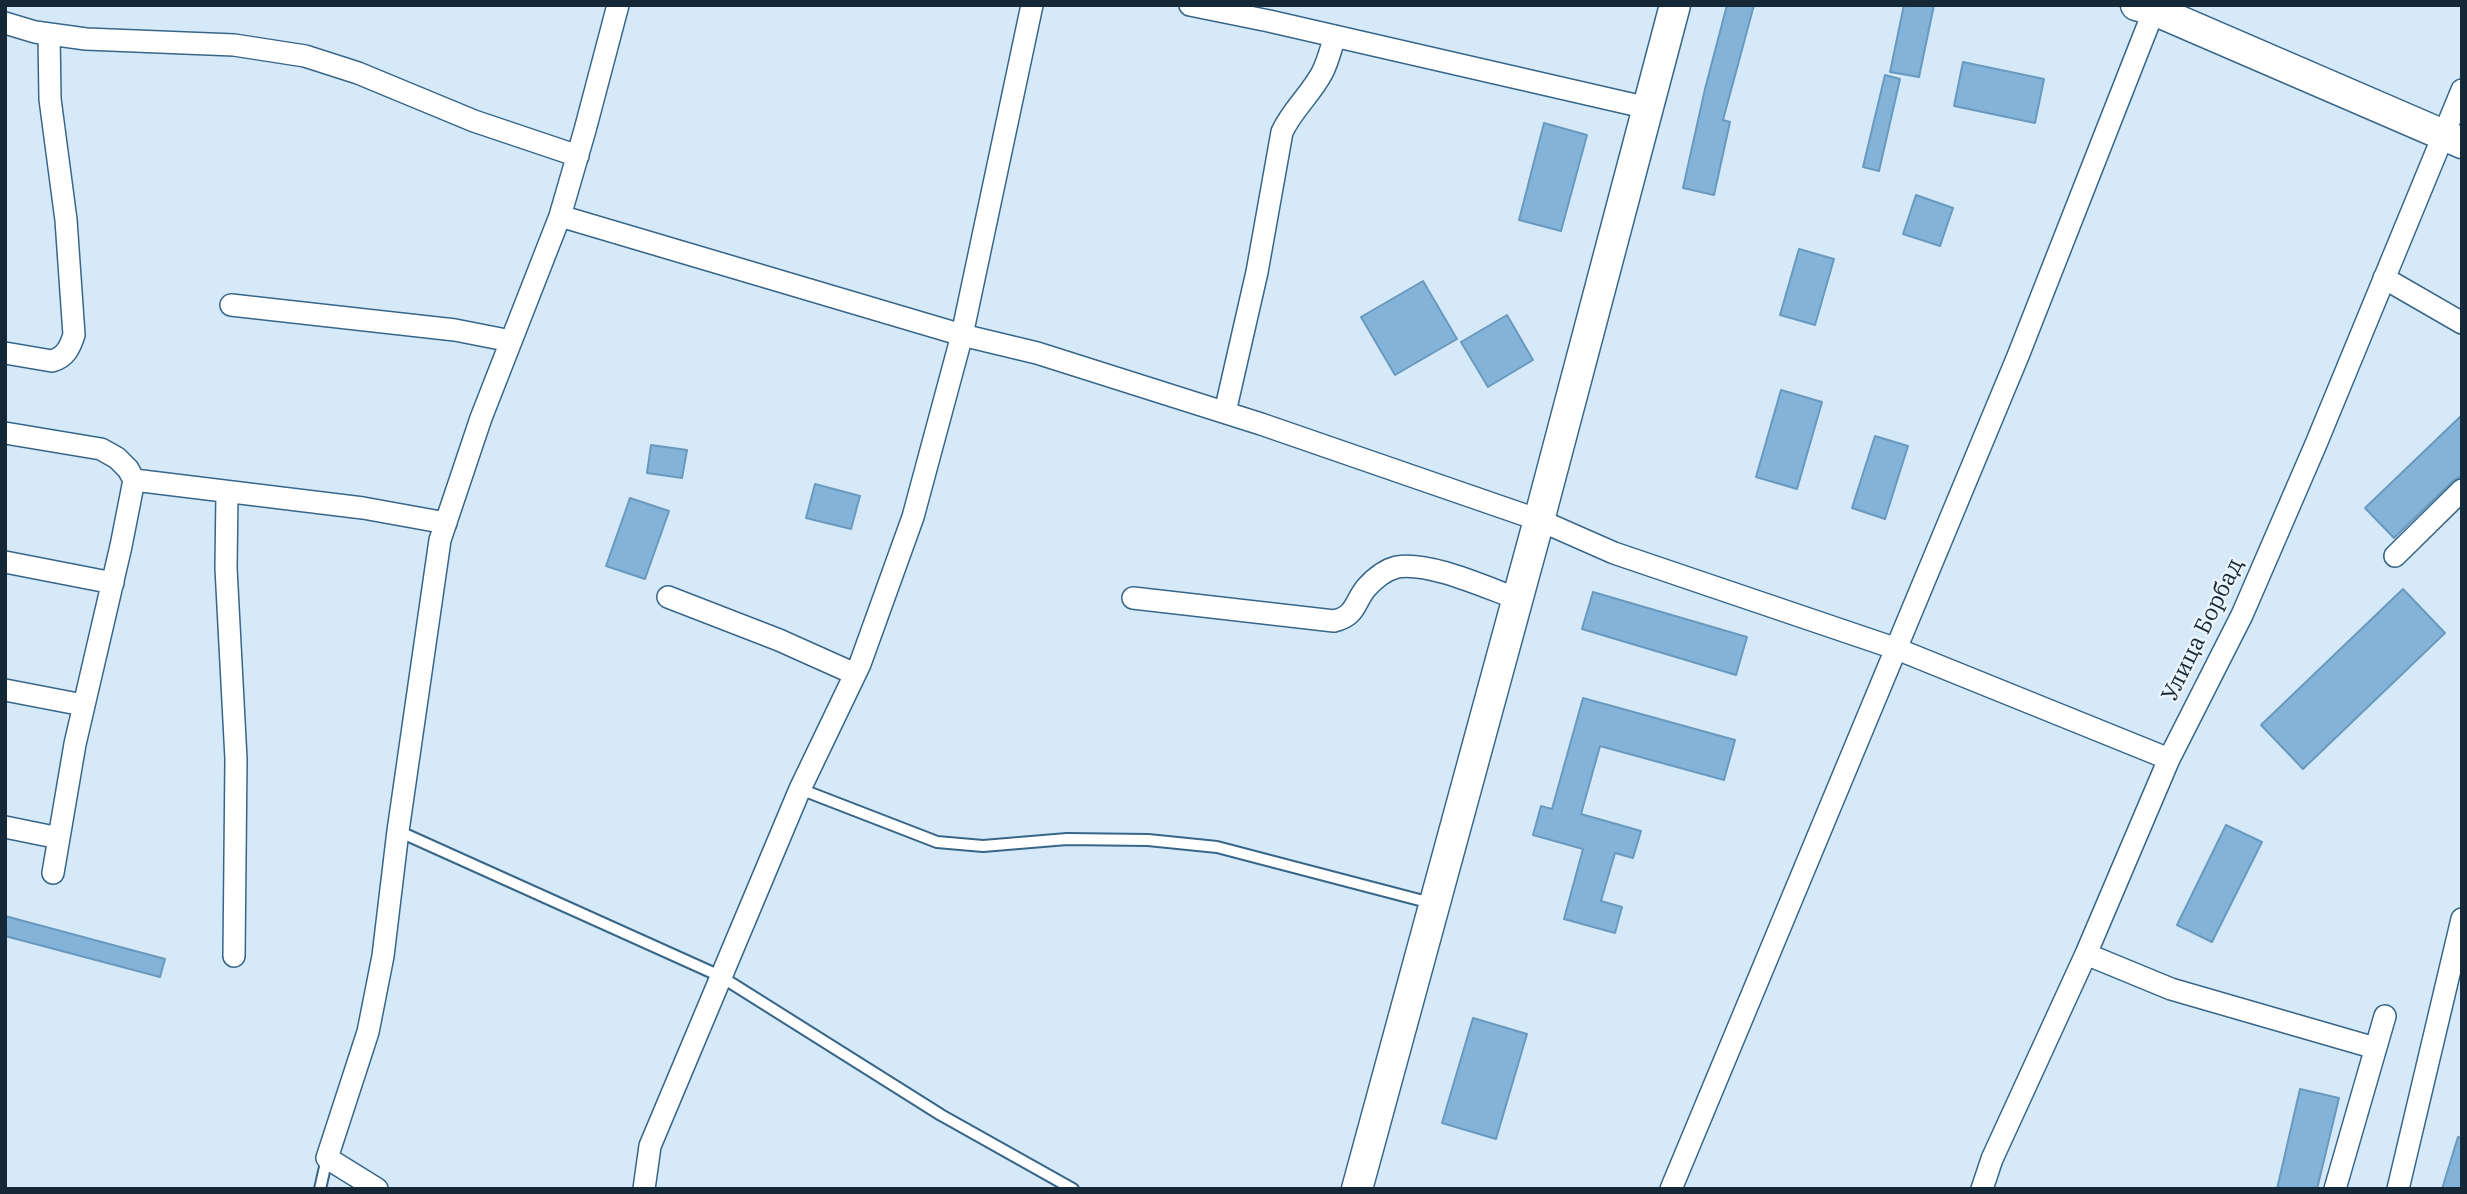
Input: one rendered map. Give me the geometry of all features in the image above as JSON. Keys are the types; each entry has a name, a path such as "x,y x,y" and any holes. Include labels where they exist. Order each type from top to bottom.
{"street":[{"path":"377,1189 327,1158 368,1032 383,956 398,831 440,540 481,418 560,216 618,5"},
{"path":"644,1189 650,1146 800,789 855,674 913,517 962,335 1032,5"},
{"path":"1190,5 1648,108"},
{"path":"1357,1189 1518,599 1675,5"},
{"path":"1671,1189 1897,649 1963,482 2018,356 2149,7 2452,139"},
{"path":"5,23 48,34 86,39 234,45 306,56 358,73 474,121 578,156"},
{"path":"5,353 52,361 59,359 69,348 75,335 66,220 50,99 48,34"},
{"path":"1225,412 1257,272 1282,132 1289,115 1323,71 1335,36"},
{"name":"Улица Борбад","path":"1982,1189 1992,1159 2086,954 2169,759 2242,615 2384,278 2452,139 2462,90"},
{"path":"560,216 962,335 1037,353 1225,412 1539,520 1614,553 1897,649 2169,759"},
{"path":"2384,278 2462,323"},
{"path":"231,305 455,330 511,341"},
{"path":"5,433 101,449 117,458 134,480 113,583 83,705 53,873"},
{"path":"134,480 363,508 446,523"},
{"path":"2395,556 2462,490"},
{"path":"227,492 226,568 236,759 234,956"},
{"path":"5,562 113,583"},
{"path":"1133,598 1334,621 1344,619 1354,610 1366,589 1383,572 1396,567 1412,566 1450,575 1518,599"},
{"path":"668,597 779,639 855,674"},
{"path":"5,690 83,705"},
{"path":"5,827 59,838"},
{"path":"2399,1189 2462,919"},
{"path":"2086,954 2171,989 2375,1048"},
{"path":"2335,1189 2385,1016"}],"lane":[{"path":"800,789 937,842 983,846 1068,839 1148,840 1217,847 1434,904"},
{"path":"398,831 720,976 941,1115 1073,1189"},
{"path":"320,1189 327,1158"}],"building":[{"path":"1727,5 1754,5 1723,120 1730,122 1714,195 1683,188"},
{"path":"1904,5 1934,5 1919,77 1890,72"},
{"path":"1963,62 2044,79 2035,123 1954,106"},
{"path":"1885,75 1900,79 1879,171 1863,167"},
{"path":"1544,123 1587,135 1561,231 1519,220"},
{"path":"1916,195 1953,208 1940,246 1903,234"},
{"path":"1799,249 1834,259 1815,325 1780,315"},
{"path":"1423,281 1457,339 1395,375 1361,317"},
{"path":"1507,315 1533,360 1488,387 1461,342"},
{"path":"1781,390 1822,402 1797,489 1756,477"},
{"path":"2462,415 2462,475 2394,538 2365,508"},
{"path":"1875,436 1908,446 1885,519 1852,508"},
{"path":"651,445 687,450 682,478 647,473"},
{"path":"815,484 860,496 851,529 806,518"},
{"path":"630,498 669,511 645,579 606,566"},
{"path":"2403,589 2445,633 2303,769 2261,725"},
{"path":"1593,592 1747,637 1736,675 1582,629"},
{"path":"1583,698 1735,740 1724,780 1600,746 1581,814 1641,831 1633,858 1615,853 1601,901 1622,907 1615,933 1564,919 1583,849 1533,835 1541,806 1552,809"},
{"path":"2226,825 2262,842 2212,942 2177,925"},
{"path":"5,916 165,959 160,977 5,936"},
{"path":"1473,1018 1527,1034 1496,1139 1442,1123"},
{"path":"2300,1089 2339,1098 2317,1189 2277,1189"},
{"path":"2458,1137 2462,1138 2462,1189 2442,1189"}]}
